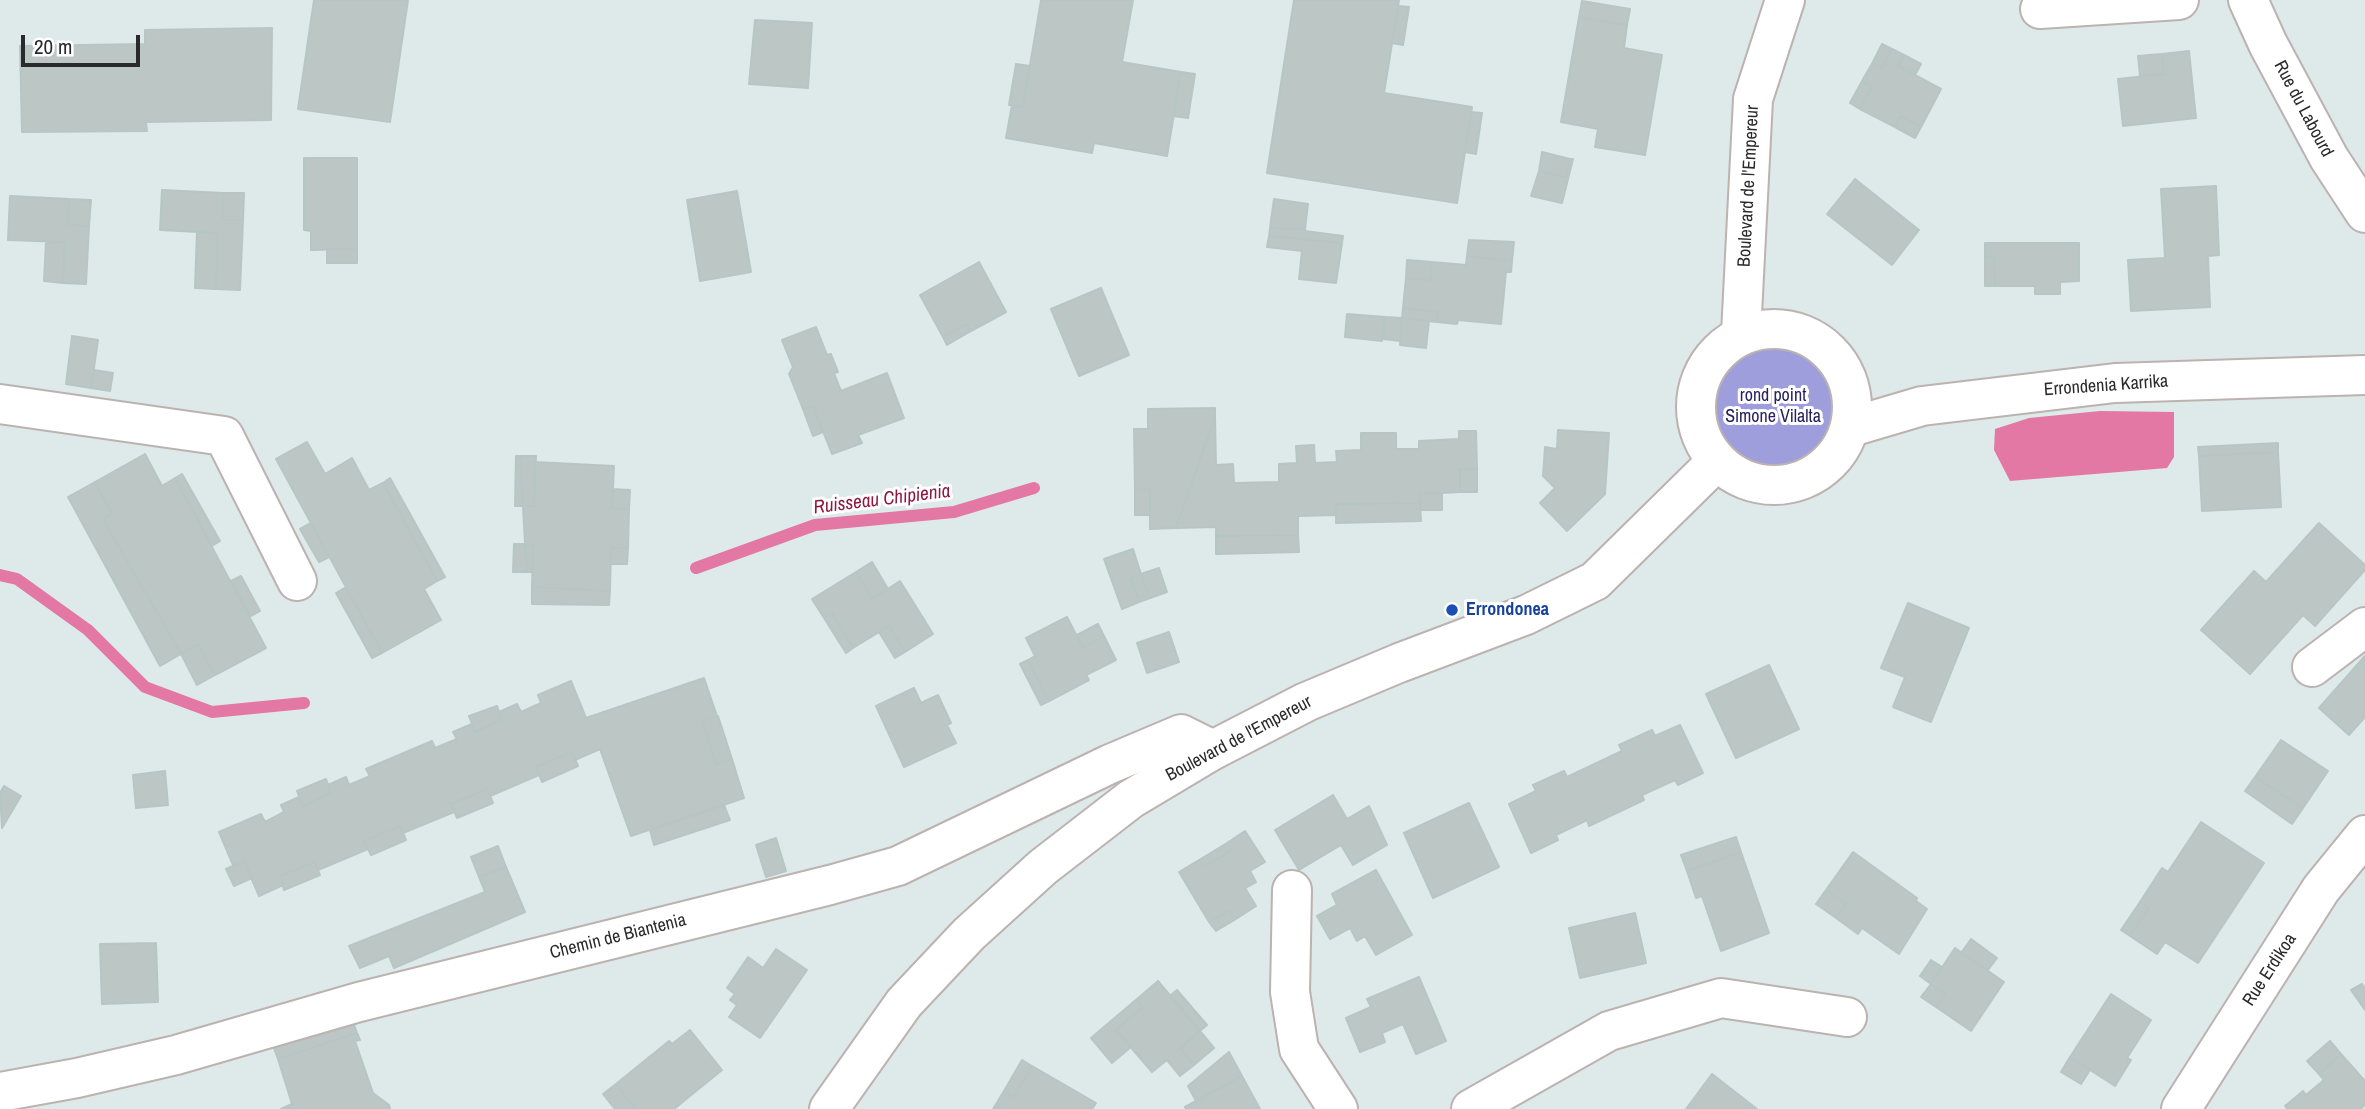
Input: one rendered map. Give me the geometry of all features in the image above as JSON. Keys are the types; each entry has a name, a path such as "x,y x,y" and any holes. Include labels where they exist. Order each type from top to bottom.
{"street":[{"name":"Boulevard de l'Empereur","path":"1741,334 1753,99 1785,0"},
{"path":"2040,9 2179,0"},
{"name":"Rue du Labourd","path":"2248,0 2268,44 2329,158 2365,213"},
{"path":"1776,327 1810,336 1838,359 1852,392 1851,427 1830,463 1794,484 1752,484 1716,462 1698,433 1695,398 1709,360 1741,334 1776,327"},
{"name":"Errondenia Karrika","path":"1851,427 1922,405 2103,384 2365,375"},
{"path":"0,404 225,436 297,581"},
{"name":"Boulevard de l'Empereur","path":"829,1109 904,1003 969,934 1043,867 1131,799 1213,750 1306,702 1526,615 1595,581 1716,462"},
{"path":"2312,667 2365,627"},
{"name":"Chemin de Biantenia","path":"0,1092 77,1078 176,1055 359,1002 898,866 1110,764 1181,734 1213,750"},
{"name":"Rue Erdikoa","path":"2181,1109 2321,889 2365,835"},
{"path":"1292,890 1290,992 1299,1049 1338,1109"},
{"path":"1471,1109 1609,1031 1721,998 1847,1017"}],"green space":[{"name":"rond point Simone Vilalta","path":"1774,329 1804,335 1829,352 1846,377 1852,407 1846,437 1829,462 1804,479 1774,485 1744,479 1719,462 1702,437 1696,407 1702,377 1719,352 1744,335"}],"shaded area":[{"path":"2100,411 2174,412 2174,457 2167,468 2010,481 1994,450 1995,429 2029,418"}],"building":[{"path":"314,0 408,0 390,122 298,109"},
{"path":"1041,0 1133,0 1122,62 1181,72 1167,156 1094,143 1092,153 1006,138 1012,105 1023,107"},
{"path":"1294,0 1399,0 1384,93 1472,107 1457,203 1267,173"},
{"path":"1582,1 1630,9 1627,25 1579,17"},
{"path":"1398,6 1409,7 1403,45 1392,43"},
{"path":"1579,17 1627,25 1624,48 1662,55 1645,155 1595,147 1598,129 1561,122"},
{"path":"755,20 812,23 808,88 749,84"},
{"path":"272,28 271,120 146,122 147,131 22,132 20,46 145,44 145,30"},
{"path":"1882,44 1892,49 1882,68 1873,62"},
{"path":"1892,49 1904,55 1898,66 1941,89 1921,127 1901,116 1895,127 1860,109 1872,87 1862,81 1873,62 1882,68"},
{"path":"2189,51 2196,118 2123,126 2118,79 2164,74 2162,54"},
{"path":"2162,54 2164,74 2140,76 2138,56"},
{"path":"1904,55 1921,64 1915,75 1898,66"},
{"path":"1016,64 1030,66 1023,107 1009,105"},
{"path":"1181,72 1195,74 1188,118 1173,116"},
{"path":"1862,81 1872,87 1860,109 1850,103"},
{"path":"1471,112 1482,113 1476,154 1465,152"},
{"path":"1901,116 1921,127 1915,138 1895,127"},
{"path":"1542,152 1570,159 1565,177 1539,171"},
{"path":"304,158 357,158 357,249 311,250 311,231 304,230"},
{"path":"1570,159 1573,159 1562,203 1531,196 1539,171 1565,177"},
{"path":"1855,179 1919,230 1892,265 1827,214"},
{"path":"2216,186 2219,255 2208,256 2210,307 2131,311 2128,260 2165,258 2161,189"},
{"path":"162,190 223,193 222,220 243,220 240,290 216,289 218,233 160,230"},
{"path":"737,191 751,272 700,281 687,200"},
{"path":"223,193 244,193 243,220 222,220"},
{"path":"10,196 69,199 68,225 89,226 86,284 63,283 65,242 8,240"},
{"path":"69,199 91,200 89,226 68,225"},
{"path":"1274,199 1308,204 1305,229 1270,228"},
{"path":"1270,228 1305,229 1343,236 1342,243 1269,236"},
{"path":"197,232 218,233 216,289 195,288"},
{"path":"1269,236 1342,243 1336,283 1299,279 1302,251 1267,247"},
{"path":"1469,240 1514,242 1512,261 1467,256"},
{"path":"46,242 65,242 63,283 44,281"},
{"path":"1985,243 2079,243 2079,281 2060,282 2060,294 2035,294 2035,286 1995,286 1994,257 1985,257"},
{"path":"327,249 357,249 357,263 327,263"},
{"path":"1467,256 1512,261 1511,272 1506,272 1501,324 1458,320 1457,324 1437,322 1438,312 1403,308 1406,278 1430,280 1432,262 1466,265"},
{"path":"1985,257 1994,257 1995,286 1985,286"},
{"path":"1407,260 1432,262 1430,280 1406,278"},
{"path":"979,262 1006,312 971,331 967,324 943,337 920,295"},
{"path":"1101,288 1129,355 1079,376 1051,309"},
{"path":"1403,308 1438,312 1437,322 1402,318"},
{"path":"1347,314 1385,317 1382,341 1345,337"},
{"path":"1385,317 1402,318 1400,341 1383,339"},
{"path":"1402,318 1429,321 1426,348 1400,345"},
{"path":"967,324 971,331 947,345 943,337"},
{"path":"816,327 827,355 831,354 841,391 887,373 904,418 858,435 862,443 832,454 813,406 803,409 789,374 793,367 782,340"},
{"path":"72,336 98,340 91,388 66,384"},
{"path":"94,370 113,373 110,391 91,388"},
{"path":"813,406 823,432 813,436 803,409"},
{"path":"1215,408 1215,417 1176,528 1150,529 1150,489 1135,490 1134,429 1148,429 1148,409"},
{"path":"1215,417 1216,465 1233,464 1234,483 1279,482 1279,464 1297,463 1296,446 1314,445 1315,463 1337,462 1336,451 1361,450 1361,433 1396,433 1396,449 1419,449 1419,441 1459,439 1459,431 1476,431 1477,469 1460,469 1460,492 1420,494 1420,503 1336,504 1336,515 1298,516 1298,535 1216,536 1216,527 1176,528"},
{"path":"1558,430 1609,433 1605,494 1567,531 1540,503 1555,488 1543,476 1545,447 1557,449"},
{"path":"307,442 325,474 352,458 369,490 383,483 437,581 424,589 441,620 382,653 276,459"},
{"path":"2278,443 2278,452 2199,456 2198,447"},
{"path":"2278,452 2281,507 2202,511 2199,456"},
{"path":"145,454 162,486 175,478 266,648 215,675 198,644 181,654 103,519 112,514 95,482"},
{"path":"516,456 520,456 523,506 515,506"},
{"path":"520,456 536,456 534,506 523,506"},
{"path":"535,462 614,466 612,508 629,509 628,548 611,548 610,591 532,587 533,545 525,544 523,506 534,506"},
{"path":"1460,469 1477,469 1477,492 1460,492"},
{"path":"182,474 220,541 212,546 175,478"},
{"path":"390,478 445,577 437,581 383,483"},
{"path":"95,482 112,514 103,519 181,654 160,666 68,497"},
{"path":"613,489 630,490 629,509 612,508"},
{"path":"1150,489 1150,515 1135,515 1135,490"},
{"path":"1442,493 1442,510 1421,510 1420,494"},
{"path":"1420,503 1421,521 1336,523 1336,504"},
{"path":"311,523 329,557 319,562 300,529"},
{"path":"2319,523 2365,565 2365,570 2315,626 2303,615 2250,674 2201,630 2254,571 2266,582"},
{"path":"1298,535 1299,552 1216,554 1216,536"},
{"path":"514,544 525,544 527,572 513,572"},
{"path":"525,544 533,545 533,572 527,572"},
{"path":"611,548 628,548 627,564 611,564"},
{"path":"1133,549 1141,574 1131,578 1139,602 1122,609 1104,559"},
{"path":"872,562 888,589 872,599 856,572"},
{"path":"1159,568 1167,592 1139,602 1138,597 1148,593 1141,574"},
{"path":"856,572 872,599 900,581 933,634 905,652 889,626 853,648 832,613 824,618 812,599"},
{"path":"1141,574 1148,593 1138,597 1131,578"},
{"path":"241,576 260,611 251,616 231,581"},
{"path":"346,587 382,653 372,658 336,593"},
{"path":"532,587 610,591 609,605 532,604"},
{"path":"1908,603 1969,628 1931,722 1893,707 1905,677 1881,668"},
{"path":"832,613 853,648 846,653 824,618"},
{"path":"1067,617 1083,648 1104,636 1116,660 1086,675 1089,680 1049,701 1028,660 1035,656 1026,638"},
{"path":"1098,624 1104,636 1083,648 1077,635"},
{"path":"889,626 905,652 895,658 879,632"},
{"path":"1169,632 1179,662 1147,673 1137,643"},
{"path":"198,644 215,675 197,685 181,654"},
{"path":"2365,656 2365,717 2349,735 2319,708"},
{"path":"1028,660 1049,701 1041,705 1020,664"},
{"path":"1769,665 1799,729 1736,758 1706,694"},
{"path":"704,678 717,716 702,720 716,764 732,759 744,798 631,836 600,749 575,760 572,752 536,767 539,775 490,796 487,789 451,804 454,812 403,833 400,826 364,841 368,849 318,870 315,862 280,876 283,885 259,896 244,861 233,865 219,832 261,814 265,822 284,812 281,805 299,797 303,806 331,793 328,785 346,777 349,785 370,776 366,769 432,741 435,748 457,739 453,732 472,724 475,732 502,720 499,712 517,704 521,712 541,703 538,695 571,681 586,718"},
{"path":"914,688 921,703 938,695 951,723 947,725 956,743 904,767 876,706"},
{"path":"497,706 502,720 475,732 469,716"},
{"path":"718,716 732,759 716,764 702,720"},
{"path":"1680,725 1703,773 1678,785 1675,780 1642,795 1644,800 1589,826 1587,820 1556,835 1558,840 1531,853 1509,804 1536,791 1533,785 1564,771 1567,777 1622,751 1619,745 1652,730 1655,736"},
{"path":"2281,740 2328,771 2303,808 2255,777"},
{"path":"572,752 578,766 542,782 536,767"},
{"path":"165,771 168,805 136,808 133,775"},
{"path":"2255,777 2303,808 2292,824 2245,791"},
{"path":"326,779 331,793 303,806 297,791"},
{"path":"4,786 21,796 2,828 0,793"},
{"path":"487,789 493,803 457,818 451,804"},
{"path":"1333,795 1347,819 1369,806 1387,845 1353,865 1341,845 1299,870 1275,830"},
{"path":"1469,803 1499,867 1433,898 1404,833"},
{"path":"724,805 730,820 654,845 650,830"},
{"path":"2201,822 2264,863 2198,963 2165,942 2157,954 2130,936 2149,908 2140,902 2162,868 2168,872"},
{"path":"400,826 406,840 371,855 364,841"},
{"path":"1245,831 1265,862 1250,871 1256,882 1245,888 1256,906 1236,919 1230,910 1209,922 1179,872 1199,860 1204,867 1232,850 1227,843"},
{"path":"1736,837 1741,852 1687,871 1681,855"},
{"path":"776,838 786,871 766,877 756,845"},
{"path":"1227,843 1232,850 1204,867 1199,860"},
{"path":"498,846 506,867 479,877 471,857"},
{"path":"1741,852 1769,933 1721,951 1702,896 1696,898 1687,871"},
{"path":"1853,852 1917,898 1916,901 1927,909 1899,954 1862,928 1858,934 1836,918 1846,904 1826,890"},
{"path":"244,861 252,878 234,886 226,869"},
{"path":"315,862 320,875 284,890 280,876"},
{"path":"506,867 525,912 394,968 389,956 360,968 349,946 485,892 479,877"},
{"path":"1376,870 1412,935 1376,955 1365,936 1357,941 1350,928 1330,939 1317,916 1337,905 1332,894"},
{"path":"1826,890 1846,904 1836,918 1816,904"},
{"path":"2140,902 2149,908 2130,936 2121,930"},
{"path":"1230,910 1236,919 1216,931 1209,922"},
{"path":"1635,913 1646,963 1580,978 1569,928"},
{"path":"1971,939 1997,958 1988,970 1961,953"},
{"path":"156,943 158,1002 102,1004 100,944"},
{"path":"1955,948 2004,982 1971,1031 1936,1007 1945,994 1931,984"},
{"path":"776,949 807,970 760,1038 729,1017 737,1005 730,1000 735,994 727,988 748,957 763,968"},
{"path":"1931,960 1942,967 1931,984 1920,976"},
{"path":"1419,977 1446,1041 1416,1054 1403,1024 1382,1033 1385,1042 1360,1052 1346,1018 1371,1007 1367,999"},
{"path":"1158,981 1200,1031 1180,1048 1194,1065 1180,1076 1167,1060 1152,1072 1116,1030 1143,1007 1137,999"},
{"path":"1931,984 1945,994 1936,1007 1921,997"},
{"path":"2362,984 2365,989 2365,1010 2351,990"},
{"path":"1177,990 1207,1025 1200,1031 1170,996"},
{"path":"2111,994 2151,1020 2127,1058 2131,1060 2115,1086 2070,1057"},
{"path":"1137,999 1143,1007 1116,1030 1131,1047 1112,1063 1091,1038"},
{"path":"350,1013 357,1033 278,1059 271,1040"},
{"path":"690,1030 722,1070 674,1109 636,1109 616,1084 669,1041 672,1044"},
{"path":"1200,1031 1214,1048 1194,1065 1180,1048"},
{"path":"357,1033 360,1040 355,1041 373,1093 389,1105 390,1109 281,1109 292,1104 278,1059"},
{"path":"2330,1041 2341,1054 2319,1074 2307,1061"},
{"path":"1229,1052 1242,1076 1196,1101 1188,1086"},
{"path":"2341,1054 2365,1081 2365,1105 2360,1109 2288,1109 2285,1106 2303,1091 2306,1095 2324,1080 2319,1074"},
{"path":"2070,1057 2090,1070 2081,1084 2061,1072"},
{"path":"1022,1060 1032,1066 1014,1097 1004,1091"},
{"path":"1032,1066 1096,1103 1092,1109 993,1109 1004,1091 1014,1097"},
{"path":"1712,1074 1757,1109 1686,1109"},
{"path":"1242,1076 1260,1109 1186,1109 1185,1107"},
{"path":"616,1084 636,1109 615,1109 603,1094"}],"waterway":[{"name":"Ruisseau Chipienia","path":"696,568 815,525 954,512 1034,488"},
{"name":"Ruisseau Chipienia","path":"0,575 17,579 88,630 145,687 212,712 304,703"}],"place":[{"name":"Errondonea","path":"1452,610"}]}
